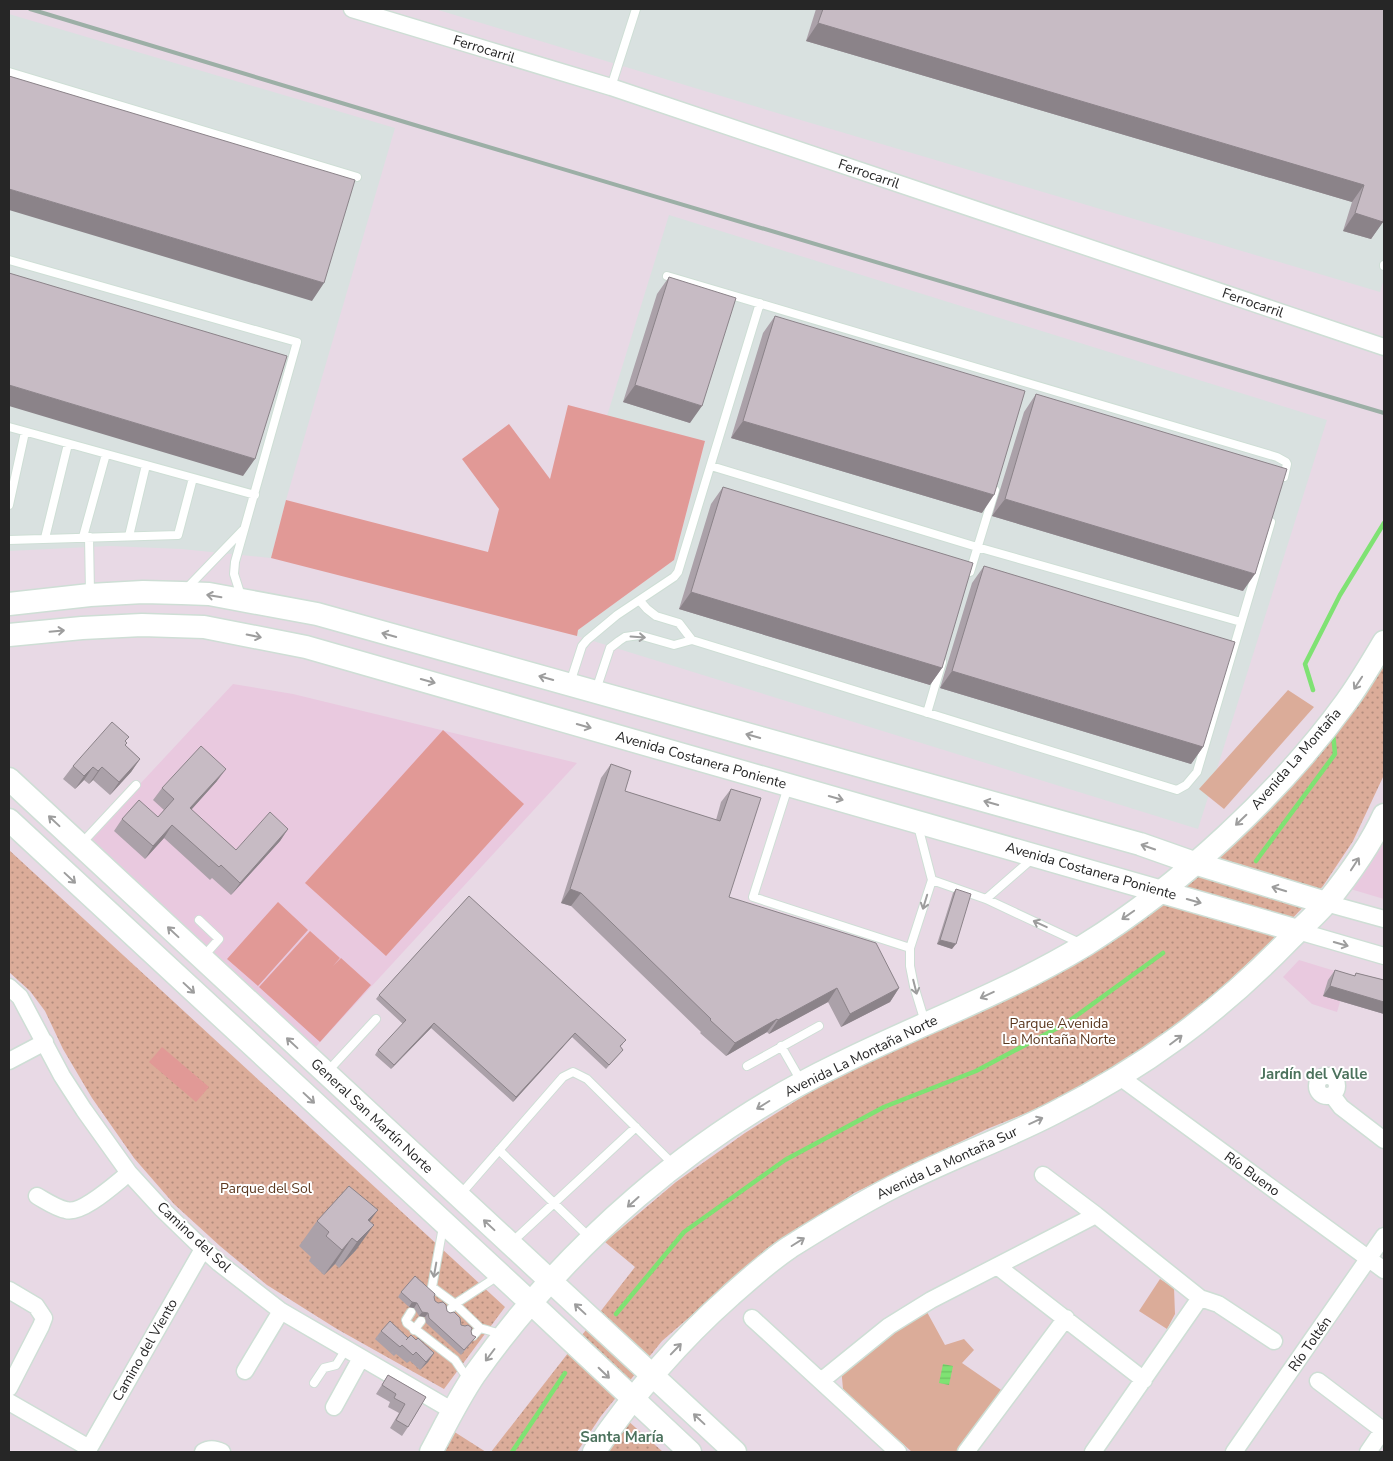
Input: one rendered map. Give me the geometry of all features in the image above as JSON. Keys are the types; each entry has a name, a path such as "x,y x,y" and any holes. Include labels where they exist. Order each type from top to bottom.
{"street":[{"name":"Ferrocarril","path":"352,9 611,87 1384,347"},
{"path":"9,604 90,595 143,592 209,594 317,614 1140,844 1194,863 1384,919"},
{"name":"Avenida Costanera Poniente","path":"9,635 82,628 142,626 204,627 306,647 1384,956"},
{"name":"Avenida La Montaña","path":"1194,863 1262,800 1304,754 1346,702 1384,642"},
{"name":"General San Martín Norte","path":"9,779 735,1452"},
{"path":"1326,903 1351,870 1384,816"},
{"name":"General San Martín Norte","path":"9,820 690,1452"},
{"name":"Avenida La Montaña Norte","path":"431,1452 470,1382 531,1303 550,1281 592,1240 632,1202 675,1166 736,1122 802,1083 836,1065 1024,978 1084,945 1161,891 1194,863"},
{"name":"Avenida La Montaña Sur","path":"594,1452 632,1399 672,1352 746,1281 788,1249 836,1219 906,1180 1052,1114 1120,1077 1166,1047 1203,1019 1264,966 1326,903"},
{"name":"Camino del Sol","path":"9,987 20,997 62,1076 84,1110 129,1173 162,1209 203,1248 281,1311 453,1411"},
{"path":"9,1061 45,1042"},
{"name":"Río Bueno","path":"1120,1077 1384,1270"},
{"path":"1332,1095 1341,1107 1384,1140"},
{"path":"37,1196 66,1211 73,1211 84,1207 129,1173"},
{"path":"1043,1175 1200,1298 1218,1304 1274,1341"},
{"path":"821,1381 889,1326 931,1300 1096,1215"},
{"name":"Río Toltén","path":"1234,1452 1384,1236"},
{"name":"Camino del Viento","path":"88,1450 203,1248"},
{"path":"997,1266 1144,1380"},
{"path":"9,1290 36,1306 44,1318 9,1388"},
{"path":"1093,1452 1200,1298"},
{"path":"245,1371 281,1311"},
{"path":"752,1318 898,1452"},
{"path":"966,1452 1066,1318"},
{"path":"334,1407 361,1358"},
{"path":"1318,1381 1384,1430 1368,1452"},
{"path":"9,1402 88,1450"},
{"path":"203,1452 208,1449 222,1452"}],"lane":[{"path":"611,87 636,9"},
{"path":"9,72 357,177"},
{"path":"9,260 296,342 235,562 234,574 242,600"},
{"path":"667,276 1282,459 1287,464 1282,485"},
{"path":"569,685 584,643 594,633 674,577 678,572 760,303"},
{"path":"1024,392 1027,382"},
{"path":"9,428 255,495"},
{"path":"9,505 25,432"},
{"path":"45,538 68,444"},
{"path":"90,595 86,537 106,454"},
{"path":"129,536 146,465"},
{"path":"711,466 977,547 1241,622"},
{"path":"9,540 178,535 192,478"},
{"path":"966,584 996,483"},
{"path":"595,692 610,648 626,637 639,635 674,645 692,640 1177,790 1186,785 1197,772 1273,513"},
{"path":"182,594 244,528"},
{"path":"640,601 656,616 680,623 692,640"},
{"path":"927,713 944,657"},
{"path":"80,845 136,785"},
{"path":"789,785 753,897 910,948"},
{"path":"917,822 932,880 910,948 910,966 926,1024"},
{"path":"986,899 1036,856"},
{"path":"932,880 986,899 1084,945"},
{"path":"198,920 220,939 202,958"},
{"path":"326,1074 376,1019"},
{"path":"747,1066 819,1026"},
{"path":"781,1046 802,1083"},
{"path":"458,1197 563,1077 573,1072 587,1079 675,1166"},
{"path":"510,1244 636,1127"},
{"path":"499,1150 592,1240"},
{"path":"444,1222 430,1290 443,1294 480,1328 505,1335"},
{"path":"448,1312 456,1304 500,1274"},
{"path":"436,1302 443,1294"},
{"path":"411,1312 406,1320 407,1323 426,1338 444,1346 457,1358 470,1382"},
{"path":"462,1325 469,1316"},
{"path":"414,1330 421,1321"},
{"path":"474,1336 480,1328"},
{"path":"426,1338 433,1331"},
{"path":"314,1383 324,1368 336,1365 346,1349"}],"shaded area":[{"path":"435,9 1384,9 1384,279 1380,292 777,113"},
{"path":"9,14 395,128 286,500 271,558 181,549 110,546 9,551"},
{"path":"669,215 1327,420 1198,829 577,636 578,630 674,560 705,441 607,416"},
{"path":"568,405 705,441 674,560 578,630 577,636 271,558 286,500 488,552 499,509 462,459 509,424 550,479"},
{"path":"233,684 293,694 577,763 313,1050 86,842"},
{"path":"443,730 524,804 386,956 305,883"},
{"path":"1384,838 1384,899 1347,888"},
{"path":"278,902 308,930 258,986 227,959"},
{"path":"310,931 340,958 333,966 341,958 371,985 320,1042 259,987"},
{"path":"1299,960 1348,975 1337,1012 1312,1004 1283,977"},
{"path":"162,1047 209,1087 196,1102 149,1062"},
{"path":"943,1364 953,1366 949,1385 939,1383"}],"green space":[{"name":"Parque Avenida La Montaña Norte","path":"1384,658 1384,775 1353,841 1323,886 1270,942 1181,1026 1083,1090 987,1129 854,1193 738,1275 662,1341 601,1416 577,1452 491,1452 635,1267 605,1242 676,1182 745,1133 810,1092 962,1016 1229,835"},
{"path":"1288,690 1314,707 1224,809 1199,789"},
{"name":"Parque del Sol","path":"9,850 505,1307 444,1389 337,1329 267,1285 174,1204 134,1158 92,1098 63,1049 45,1011 30,991 9,972"},
{"path":"1160,1279 1174,1288 1175,1314 1167,1329 1139,1311"},
{"path":"927,1312 945,1345 964,1339 974,1350 962,1363 1004,1392 959,1452 912,1452 843,1389 841,1367"},
{"path":"627,1420 663,1452 606,1452"},
{"path":"453,1431 486,1452 440,1452"}],"building":[{"path":"823,9 1384,9 1383,222 1355,213 1364,185 818,23"},
{"path":"9,76 355,180 324,283 9,189"},
{"path":"9,273 287,356 255,459 9,385"},
{"path":"669,277 736,298 702,406 635,385"},
{"path":"775,316 1025,391 994,495 743,421"},
{"path":"1036,394 1287,469 1255,574 1005,499"},
{"path":"723,487 973,563 942,668 691,592"},
{"path":"984,566 1235,642 1203,747 952,671"},
{"path":"112,722 129,737 125,741 127,743 125,745 140,759 119,782 102,767 98,771 93,767 84,776 73,766"},
{"path":"201,746 226,769 190,808 236,850 270,812 288,829 240,883 172,825 153,846 122,819 139,800 158,817 174,799 162,788"},
{"path":"611,764 631,771 625,791 720,821 731,789 761,798 729,897 876,943 899,988 850,1014 837,988 735,1043 581,893 570,889"},
{"path":"956,889 971,894 956,944 940,940"},
{"path":"469,896 626,1040 620,1046 623,1050 609,1065 575,1033 516,1097 434,1023 394,1065 378,1050 406,1020 379,995"},
{"path":"1335,970 1355,976 1356,973 1384,980 1384,1002 1330,986"},
{"path":"349,1186 378,1210 368,1220 374,1225 357,1242 352,1238 342,1250 326,1236 329,1232 317,1221"},
{"path":"415,1276 435,1294 435,1301 438,1303 443,1302 446,1305 447,1311 450,1313 454,1312 460,1318 461,1325 468,1325 472,1328 472,1335 476,1337 464,1350 429,1318 428,1313 422,1312 417,1303 412,1302 401,1292"},
{"path":"390,1321 408,1338 411,1335 416,1340 418,1338 434,1353 426,1362 416,1352 413,1355 381,1331"},
{"path":"388,1375 426,1397 408,1427 396,1420 405,1404 394,1398 396,1394 382,1385"}],"waterway":[{"path":"1313,690 1305,664 1340,595 1384,523"},
{"path":"1256,861 1335,754 1333,733"},
{"path":"616,1314 684,1232 785,1160 884,1107 976,1071 1065,1024 1163,953"},
{"path":"512,1452 565,1373"}],"railway":[{"path":"30,9 1384,413"}],"district":[{"name":"Jardín del Valle","path":"1314,1074"},
{"name":"Santa María","path":"622,1437"}]}
